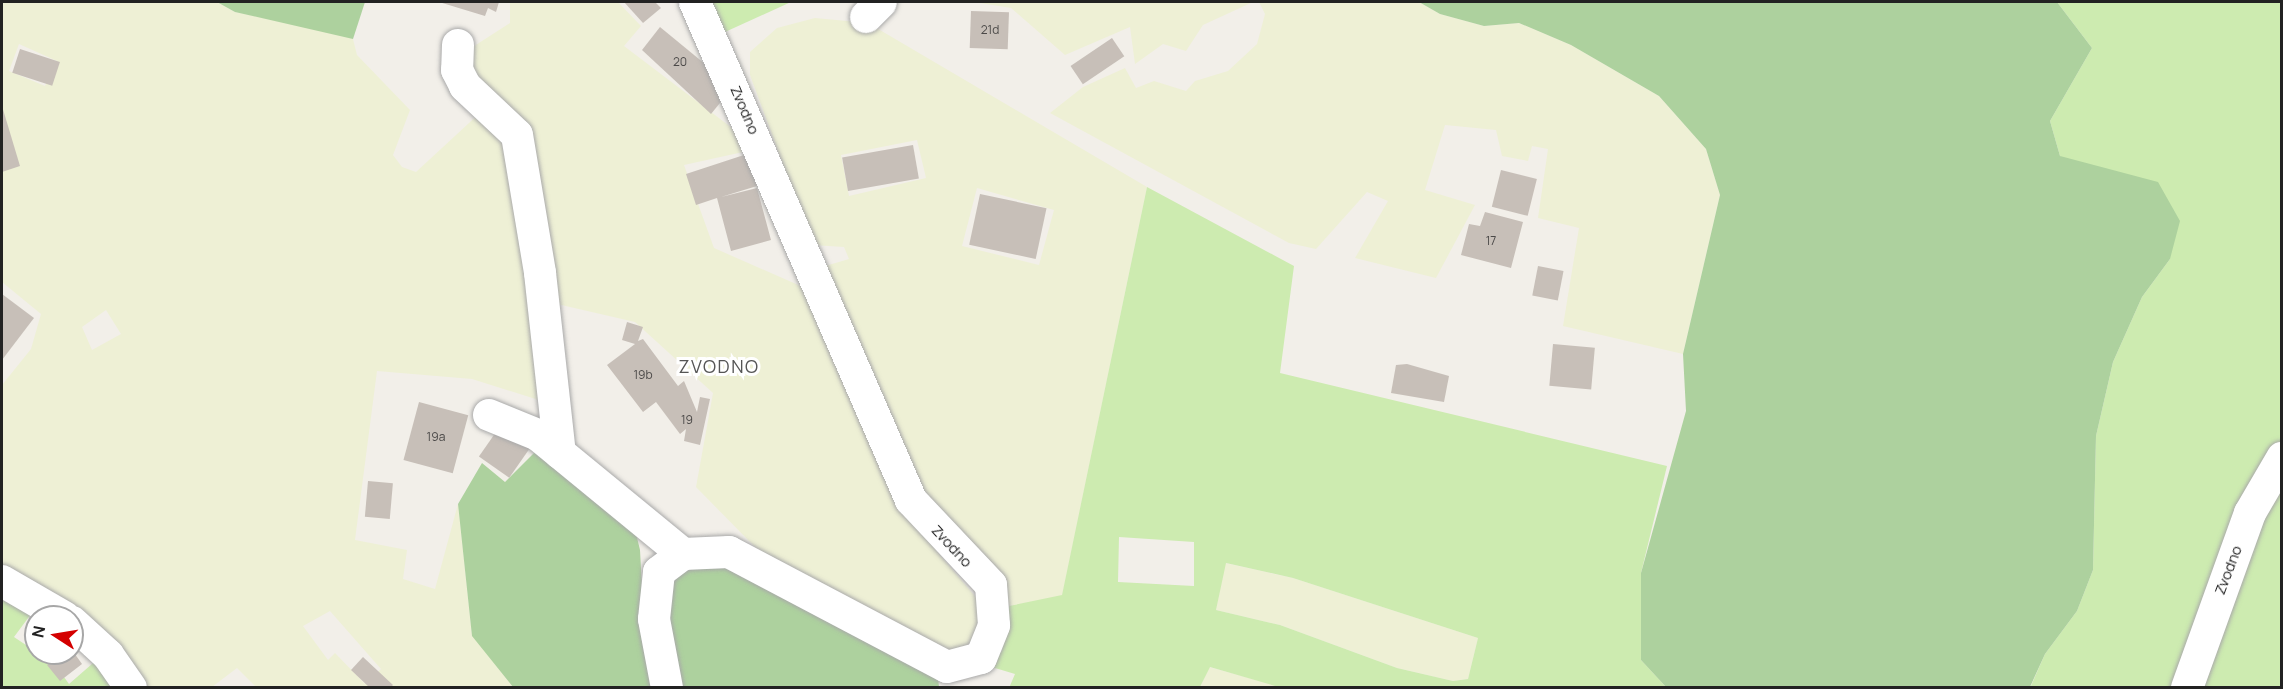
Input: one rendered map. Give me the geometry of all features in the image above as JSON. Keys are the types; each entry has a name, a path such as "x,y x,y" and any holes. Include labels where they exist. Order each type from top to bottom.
{"street":[{"name":"Zvodno","path":"683,554 729,552 947,667 981,658 994,625 991,585 911,500 694,2"},
{"path":"458,45 457,70 465,86 517,135 539,261 560,453"},
{"path":"489,415 513,421 560,453 683,554 659,572 654,619 667,687"},
{"name":"Zvodno","path":"2187,687 2250,513 2282,458"},
{"path":"2,581 43,605"},
{"path":"84,633 108,655 131,687"}],"green space":[{"path":"2,2 217,2 235,12 342,34 353,39 357,55 410,110 393,155 402,167 416,172 482,111 516,150 542,401 472,379 377,371 355,540 407,550 403,579 435,589 458,504 472,635 513,687 256,687 237,668 212,687 148,687 110,636 84,621 84,605 58,605 2,572 2,385 31,349 41,314 2,282","holes":["19,44 57,61 45,86 9,71","106,310 121,334 92,350 82,327","330,611 381,669 365,684 335,653 328,660 303,626"]},
{"path":"217,2 365,2 353,39 235,12"},
{"path":"510,2 618,2 641,26 624,46 740,134 752,150 684,165 714,248 805,288 886,481 906,515 985,608 973,645 955,653 933,649 756,548 696,487 713,393 635,322 557,304 537,171 467,80 468,50 510,23"},
{"path":"708,2 791,2 725,32"},
{"path":"974,2 1253,2 1203,25 1186,51 1163,44 1135,64 1130,27 1065,55 1011,8"},
{"path":"1259,2 1419,2 1440,14 1484,26 1519,23 1571,45 1659,96 1706,149 1720,195 1683,354 1563,326 1579,228 1538,218 1548,149 1532,146 1528,161 1502,156 1496,130 1445,125 1425,190 1475,205 1436,278 1355,258 1388,201 1367,192 1316,249 1289,243 1050,113 1083,87 1125,68 1136,88 1154,81 1186,91 1195,81 1228,71 1257,44 1265,14"},
{"path":"1419,2 2057,2 2092,48 2050,121 2060,156 2158,182 2180,221 2170,259 2142,297 2113,362 2096,436 2093,570 2077,611 2045,654 2030,687 1666,687 1641,660 1641,573 1686,411 1683,354 1720,195 1706,149 1659,96 1571,45 1519,23 1484,26 1440,14"},
{"path":"2057,2 2281,2 2281,441 2261,475 2176,687 2030,688 2045,654 2077,611 2093,570 2096,436 2113,362 2142,297 2170,259 2060,156 2050,121 2092,48"},
{"path":"815,18 868,23 1147,187 1062,596 1009,606 995,579 926,510 822,267 849,259 844,247 813,245 750,75 750,52 777,28","holes":["917,140 926,178 849,196 841,155","977,188 1054,210 1039,265 962,246"]},
{"path":"1147,187 1294,266 1280,373 1667,466 1641,573 1641,660 1666,687 1282,688 1210,667 1200,687 1009,688 1015,674 985,665 1002,651 1009,606 1062,595","holes":["1119,537 1194,542 1194,586 1118,582","1226,563 1293,578 1478,638 1468,679 1453,681 1397,668 1280,625 1216,610"]},
{"path":"543,444 633,521 640,550 645,643 659,687 513,687 472,636 458,504 482,463 505,482"},
{"path":"2281,475 2281,687 2194,688"},
{"path":"727,558 938,677 939,687 680,687 664,614 676,569"},
{"path":"1225,563 1293,578 1478,638 1468,679 1453,681 1397,668 1280,625 1216,610"},
{"path":"2,593 25,605 24,624 14,637 24,644 24,665 55,665 69,684 100,657 121,687 2,687"},
{"path":"1209,667 1282,687 1200,688"}],"building":[{"path":"439,2 499,2 496,12 488,8 485,16"},
{"path":"624,2 655,2 661,8 643,23"},
{"path":"971,11 1009,12 1008,49 970,48"},
{"path":"660,27 733,87 711,114 642,50"},
{"path":"1112,38 1124,56 1083,84 1071,66"},
{"path":"20,49 60,62 52,86 12,73"},
{"path":"2,106 20,166 2,172"},
{"path":"913,145 919,178 848,191 842,158"},
{"path":"747,154 757,186 721,197 757,188 771,240 731,251 717,198 696,205 686,174"},
{"path":"1501,170 1537,179 1528,216 1492,207"},
{"path":"980,194 1047,208 1036,259 969,245"},
{"path":"1485,212 1523,222 1511,268 1461,255 1469,224 1480,226"},
{"path":"1538,266 1564,271 1558,300 1532,295"},
{"path":"2,294 34,318 2,360"},
{"path":"627,322 643,327 638,341 643,339 678,386 684,381 697,412 700,397 710,399 700,445 684,441 686,429 680,434 656,402 643,412 607,365 635,344 622,340"},
{"path":"1553,344 1595,348 1591,390 1549,386"},
{"path":"1407,364 1449,376 1444,402 1391,393 1396,365"},
{"path":"419,402 468,415 453,473 403,460"},
{"path":"503,422 533,443 509,478 479,456"},
{"path":"368,481 393,483 390,519 365,517"},
{"path":"363,657 393,685 390,688 370,688 351,670"},
{"path":"47,665 81,665 60,681"}],"district":[{"name":"ZVODNO","path":"719,366"}]}
